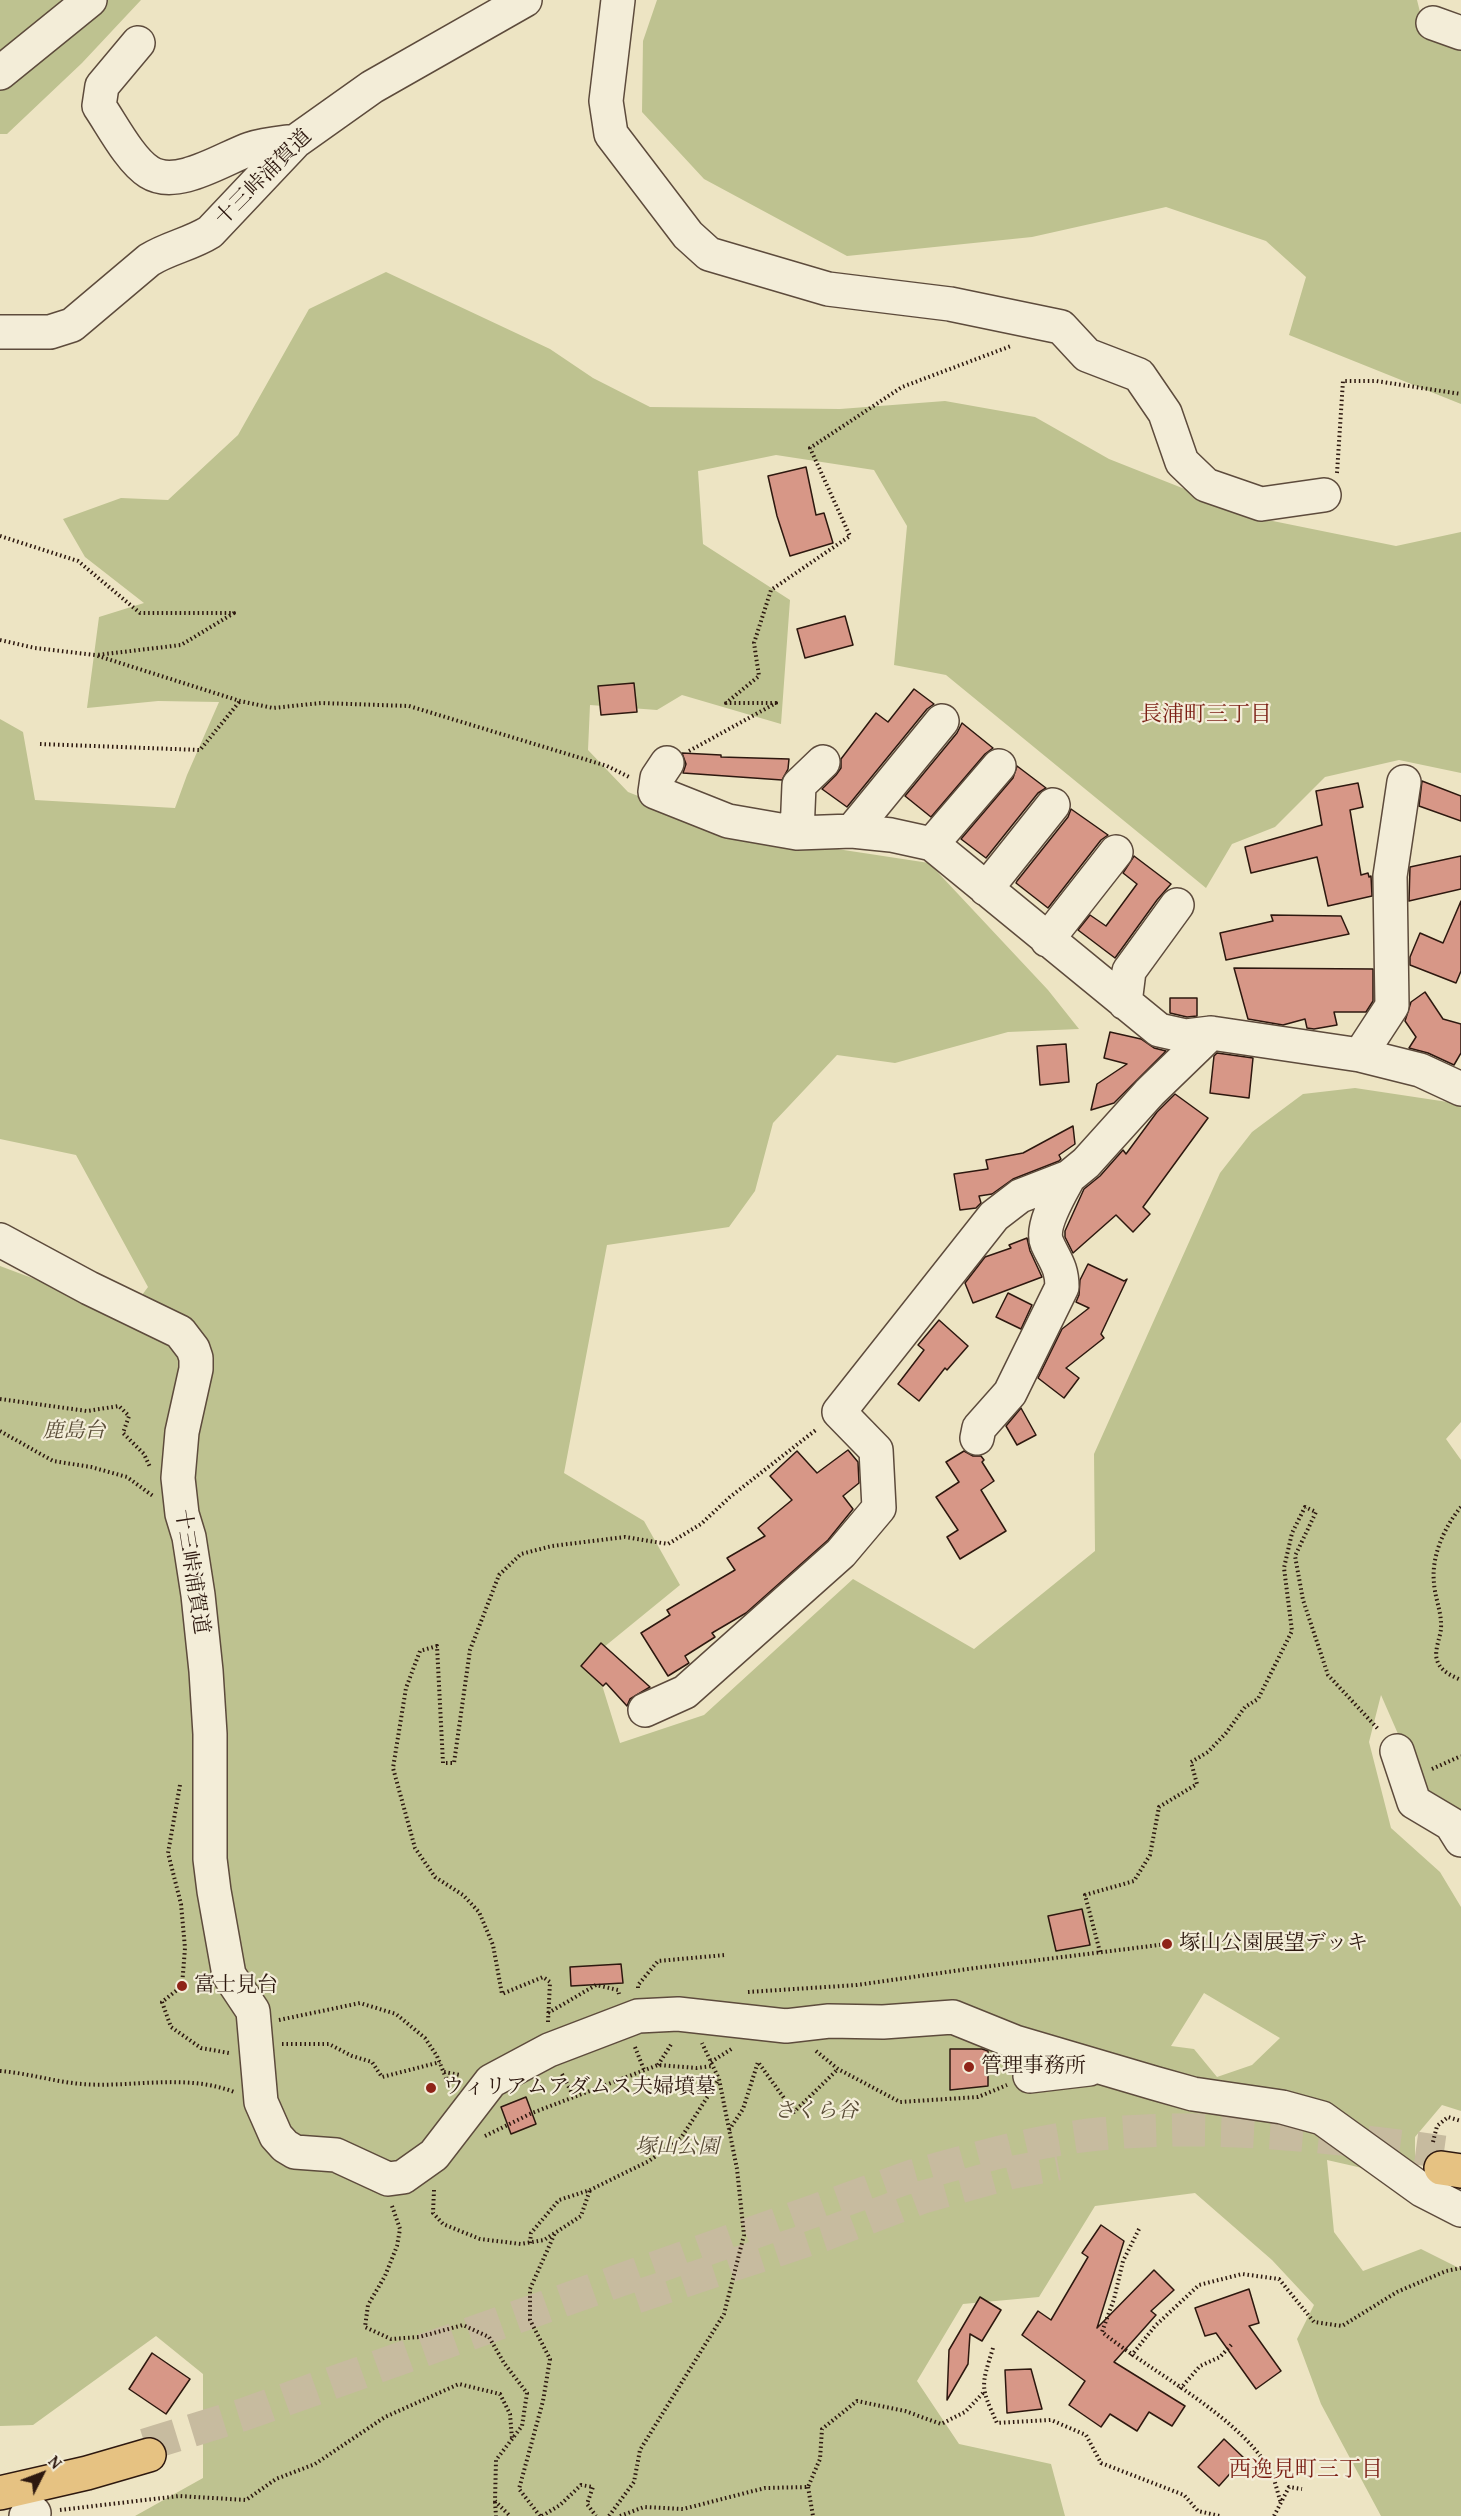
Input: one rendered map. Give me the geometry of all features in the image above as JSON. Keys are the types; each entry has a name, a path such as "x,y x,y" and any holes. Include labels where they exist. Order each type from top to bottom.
{"highway":[{"path":"0,2481 147,2450 55,2481 0,2493"}],"street":[{"path":"0,74 90,0"},
{"name":"十三峠浦賀道","path":"0,332 50,332 72,325 158,254 199,239 210,232 296,141 372,87 525,0"},
{"path":"618,0 606,101 610,134 688,236 709,254 828,289 950,304 1061,327 1087,355 1139,375 1165,413 1182,462 1206,485 1261,504 1324,495"},
{"path":"138,43 102,86 99,106 135,159 150,173 165,177 192,174 252,148 296,141"},
{"path":"852,831 942,721"},
{"path":"797,833 799,785 823,762"},
{"path":"667,763 657,778 655,792 728,822 797,833 852,831 891,835 933,844 1159,1030 1186,1036 1210,1033 1360,1055 1420,1070 1461,1089"},
{"path":"933,844 999,765"},
{"path":"1360,1055 1392,1006 1390,876 1404,782"},
{"path":"986,889 1053,806"},
{"path":"1047,940 1116,852"},
{"path":"1125,1003 1129,971 1177,905"},
{"path":"645,1710 685,1692 841,1553 879,1508 876,1450 839,1412 993,1216 1020,1197 1069,1177 1086,1163 1150,1092 1210,1033"},
{"path":"977,1438 979,1428 1010,1393 1062,1287 1062,1272 1046,1240 1052,1210 1069,1177"},
{"name":"十三峠浦賀道","path":"0,1240 89,1288 180,1332 193,1349 196,1369 182,1432 178,1478 182,1514 189,1537 198,1595 206,1671 210,1734 210,1859 226,1966 233,1983 253,2011"},
{"path":"1397,1751 1414,1803 1451,1824 1461,1840"},
{"path":"253,2011 261,2102 276,2136 285,2146 295,2152 336,2155 380,2175 395,2179 412,2172 434,2155 491,2081 555,2061 636,2028 678,2014 682,2029 786,2026 830,2021 883,2022 953,2017 1015,2042 1193,2094 1282,2107 1322,2118 1422,2190 1461,2210"},
{"path":"1030,2076 1102,2067"}],"path":[{"path":"667,763 776,703 726,703 759,676 754,643 771,590 850,536 810,448 902,387 1018,343"},
{"path":"1324,495 1336,491 1343,381 1376,381 1461,394"},
{"path":"0,536 78,561 140,614 234,613 181,645 95,655"},
{"path":"0,640 35,648 95,655 240,701 273,708 321,703 409,705 607,766 636,781"},
{"path":"40,744 200,750 240,701"},
{"path":"0,1399 87,1411 119,1406 129,1416 123,1433 144,1454 152,1473"},
{"path":"574,2097 555,2061 548,2013 550,1982 543,1977 502,1994 493,1946 479,1912 463,1895 435,1877 415,1848 393,1768 406,1688 420,1651 437,1646 443,1763 454,1763 470,1650 499,1575 521,1554 552,1546 625,1537 668,1545 701,1524 730,1497 839,1412"},
{"path":"0,1431 53,1461 91,1467 127,1477 149,1494"},
{"path":"1100,1952 1085,1895 1134,1881 1150,1855 1159,1808 1197,1784 1191,1762 1208,1752 1226,1733 1245,1707 1257,1699 1292,1631 1284,1568 1292,1533 1305,1507 1316,1512 1295,1556 1303,1600 1328,1675 1397,1751"},
{"path":"1461,1507 1450,1519 1442,1538 1434,1567 1434,1585 1440,1606 1441,1628 1436,1659 1441,1669 1461,1680"},
{"path":"740,1992 858,1985 1167,1944"},
{"path":"644,2070 636,2028 638,1985 658,1961 724,1955"},
{"path":"548,2013 581,1994"},
{"path":"253,2011 268,2023 360,2003 396,2014 425,2038 440,2062 453,2095"},
{"path":"609,2516 634,2482 639,2450 724,2314 744,2235 729,2130 719,2079 712,2066 682,2029 658,2065"},
{"path":"272,2044 329,2044 352,2056 372,2062 382,2077 440,2062"},
{"path":"729,2130 743,2109 758,2062 794,2112 838,2069 900,2102 978,2097 1030,2076"},
{"path":"532,2113 658,2065 697,2068 712,2066"},
{"path":"0,2071 83,2085 156,2081 218,2085 261,2102"},
{"path":"530,2243 531,2233 559,2200 590,2190 649,2161 681,2138 719,2079"},
{"path":"380,2175 400,2229 397,2246 385,2276 368,2305 365,2327 391,2339 419,2337 463,2325 489,2337 504,2363 527,2392 522,2426 496,2460 496,2516"},
{"path":"432,2192 433,2213 443,2224 480,2239 521,2244 544,2240 581,2216 590,2190"},
{"path":"1139,2229 1123,2261 1114,2299 1102,2332 1131,2356 1232,2424 1269,2469 1281,2503"},
{"path":"555,2233 530,2289 530,2320 550,2359 543,2401 519,2489 541,2516 560,2505 581,2485 593,2487 587,2504 596,2516"},
{"path":"1131,2356 1155,2326 1198,2285 1242,2274 1279,2279 1314,2322 1342,2325 1397,2292 1446,2271 1461,2268"},
{"path":"1180,2389 1200,2366 1220,2357 1232,2344"},
{"path":"993,2348 983,2381 983,2393 997,2423 1050,2421 1086,2435 1101,2463 1184,2495 1198,2511 1220,2516"},
{"path":"30,2515 179,2496 246,2500 276,2479 315,2464 385,2416 459,2384 500,2394 510,2414 512,2439"},
{"path":"813,2516 808,2487 820,2458 822,2429 857,2401 905,2411 941,2424 965,2412 983,2393"},
{"path":"620,2516 644,2507 683,2509 765,2487 808,2487"},
{"path":"1274,2516 1289,2487 1302,2489"},
{"path":"495,2501 510,2516"}],"green space":[{"path":"0,0 141,0 82,63 7,134 0,134"},
{"path":"657,0 1417,0 1424,28 1461,41 1461,404 1289,335 1306,277 1266,241 1166,207 1032,237 847,256 704,179 642,112 643,41"},
{"path":"386,272 550,349 593,378 650,407 840,409 945,401 1035,417 1109,459 1258,518 1396,546 1461,532 1461,773 1399,760 1325,777 1275,827 1232,844 1206,888 946,675 894,665 907,526 874,470 776,455 698,471 703,544 790,600 781,724 682,695 657,710 590,705 588,750 628,792 732,833 929,863 1048,990 1079,1029 1008,1032 895,1063 837,1055 773,1123 755,1191 729,1227 607,1245 564,1473 644,1521 680,1585 593,1656 620,1743 704,1715 853,1579 974,1649 1095,1551 1094,1454 1220,1173 1252,1132 1303,1094 1355,1088 1461,1104 1461,1422 1446,1439 1461,1460 1461,1812 1423,1791 1381,1695 1369,1742 1391,1828 1440,1872 1461,1907 1461,2111 1442,2105 1415,2137 1415,2180 1327,2160 1334,2232 1363,2271 1421,2249 1461,2269 1461,2516 1381,2516 1321,2404 1297,2339 1314,2305 1272,2260 1195,2193 1095,2206 1039,2297 963,2304 917,2381 959,2444 1051,2464 1065,2516 135,2516 203,2478 203,2374 156,2336 33,2425 0,2426 0,1266 48,1284 139,1299 148,1287 76,1155 0,1139 0,719 23,732 35,800 175,808 219,702 158,701 87,708 99,617 144,603 85,557 63,519 121,498 168,500 238,435 309,309","holes":["1204,1993 1280,2038 1252,2065 1217,2077 1194,2049 1171,2046"]}],"building":[{"path":"806,467 816,515 824,513 833,543 790,556 777,516 768,476"},
{"path":"845,616 853,645 805,658 797,629"},
{"path":"634,683 637,712 601,715 598,686"},
{"path":"914,689 934,704 927,709 847,807 822,789 841,768 841,759 876,713 888,722"},
{"path":"962,723 993,748 985,754 931,817 905,796 957,733"},
{"path":"682,753 721,755 721,757 789,759 788,769 782,780 683,773 686,764"},
{"path":"1017,766 1046,788 1038,793 986,858 961,839 1013,778"},
{"path":"1422,781 1461,796 1461,821 1419,806"},
{"path":"1358,783 1363,807 1350,810 1361,875 1368,873 1369,877 1371,876 1372,896 1328,906 1317,857 1251,873 1245,847 1322,825 1316,791"},
{"path":"1071,809 1108,835 1101,840 1048,908 1016,883 1068,817"},
{"path":"1134,856 1171,884 1115,958 1078,930 1090,915 1106,926 1137,884 1123,873"},
{"path":"1461,856 1461,889 1409,901 1410,867"},
{"path":"1461,901 1461,971 1456,983 1410,965 1410,957 1420,933 1443,943"},
{"path":"1271,915 1341,916 1349,934 1226,960 1220,933 1273,921"},
{"path":"1234,968 1373,969 1373,1001 1366,1012 1334,1012 1337,1025 1314,1029 1307,1028 1305,1019 1283,1025 1248,1019"},
{"path":"1425,992 1443,1019 1461,1024 1461,1053 1454,1065 1428,1053 1409,1048 1416,1037 1405,1021 1411,1002"},
{"path":"1170,998 1197,998 1197,1016 1187,1017 1170,1013"},
{"path":"1110,1032 1141,1039 1154,1048 1166,1051 1114,1103 1091,1110 1097,1084 1127,1064 1104,1058"},
{"path":"1066,1044 1069,1082 1040,1085 1037,1046"},
{"path":"1217,1053 1253,1058 1249,1098 1210,1093 1214,1056"},
{"path":"1175,1094 1208,1118 1143,1207 1150,1214 1133,1232 1116,1215 1073,1253 1065,1237 1065,1231 1084,1189 1100,1176 1123,1150 1126,1154 1157,1112"},
{"path":"1073,1126 1075,1144 1059,1155 1061,1159 1059,1161 1013,1179 992,1194 979,1196 981,1203 976,1208 960,1210 954,1174 988,1169 986,1160 1023,1153"},
{"path":"1027,1238 1030,1251 1042,1277 973,1303 965,1283 985,1257 1011,1248 1009,1245"},
{"path":"1088,1264 1124,1281 1127,1279 1101,1334 1104,1338 1066,1368 1079,1378 1064,1398 1038,1378 1062,1329 1089,1308 1076,1302 1080,1280"},
{"path":"1008,1293 1032,1305 1021,1329 996,1317"},
{"path":"939,1320 968,1346 947,1370 945,1368 919,1401 898,1384 924,1350 918,1345"},
{"path":"1021,1408 1036,1435 1017,1445 1006,1426"},
{"path":"848,1450 858,1462 859,1483 843,1496 853,1509 828,1540 746,1613 712,1633 715,1637 685,1656 689,1663 668,1676 641,1633 670,1615 667,1610 735,1570 727,1558 765,1536 758,1528 792,1500 770,1476 797,1451 817,1473"},
{"path":"964,1451 973,1456 981,1456 984,1460 982,1462 994,1481 981,1490 1006,1531 960,1559 947,1537 958,1530 936,1497 959,1482 946,1462"},
{"path":"601,1643 650,1687 630,1699 627,1706 606,1683 603,1686 581,1666"},
{"path":"1082,1909 1090,1945 1056,1951 1048,1916"},
{"path":"621,1964 623,1983 571,1986 570,1967"},
{"name":"管理事務所","path":"950,2049 988,2051 988,2086 950,2090"},
{"path":"526,2097 536,2124 511,2134 501,2107"},
{"path":"1101,2225 1124,2241 1097,2328 1154,2270 1174,2290 1151,2311 1156,2315 1114,2362 1185,2406 1172,2426 1149,2412 1137,2431 1110,2414 1101,2427 1069,2405 1085,2381 1022,2335 1038,2311 1051,2320 1088,2257 1082,2253"},
{"path":"1249,2289 1259,2323 1249,2326 1281,2371 1256,2389 1216,2333 1205,2336 1195,2308"},
{"path":"980,2297 1001,2310 982,2341 970,2334 968,2364 947,2400 949,2350"},
{"path":"152,2353 190,2379 166,2414 129,2389"},
{"path":"1031,2369 1042,2409 1007,2413 1005,2370"},
{"path":"1224,2439 1244,2458 1219,2486 1198,2467"}],"tunnel":[{"path":"145,2445 242,2415 912,2176 1028,2145 1099,2134 1186,2130 1315,2136 1444,2152"},
{"path":"636,2297 823,2235 923,2197 1014,2172 1058,2164"}],"place":[{"name":"塚山公園展望デッキ","path":"1167,1944"},
{"name":"富士見台","path":"182,1986"},
{"name":"管理事務所","path":"969,2067"},
{"name":"ウィリアムアダムス夫婦墳墓","path":"431,2088"}],"district":[{"name":"長浦町三丁目","path":"1206,715"},
{"name":"西逸見町三丁目","path":"1306,2470"}],"park label":[{"name":"鹿島台","path":"74,1432"},
{"name":"さくら谷","path":"816,2112"},
{"name":"塚山公園","path":"677,2148"}]}
